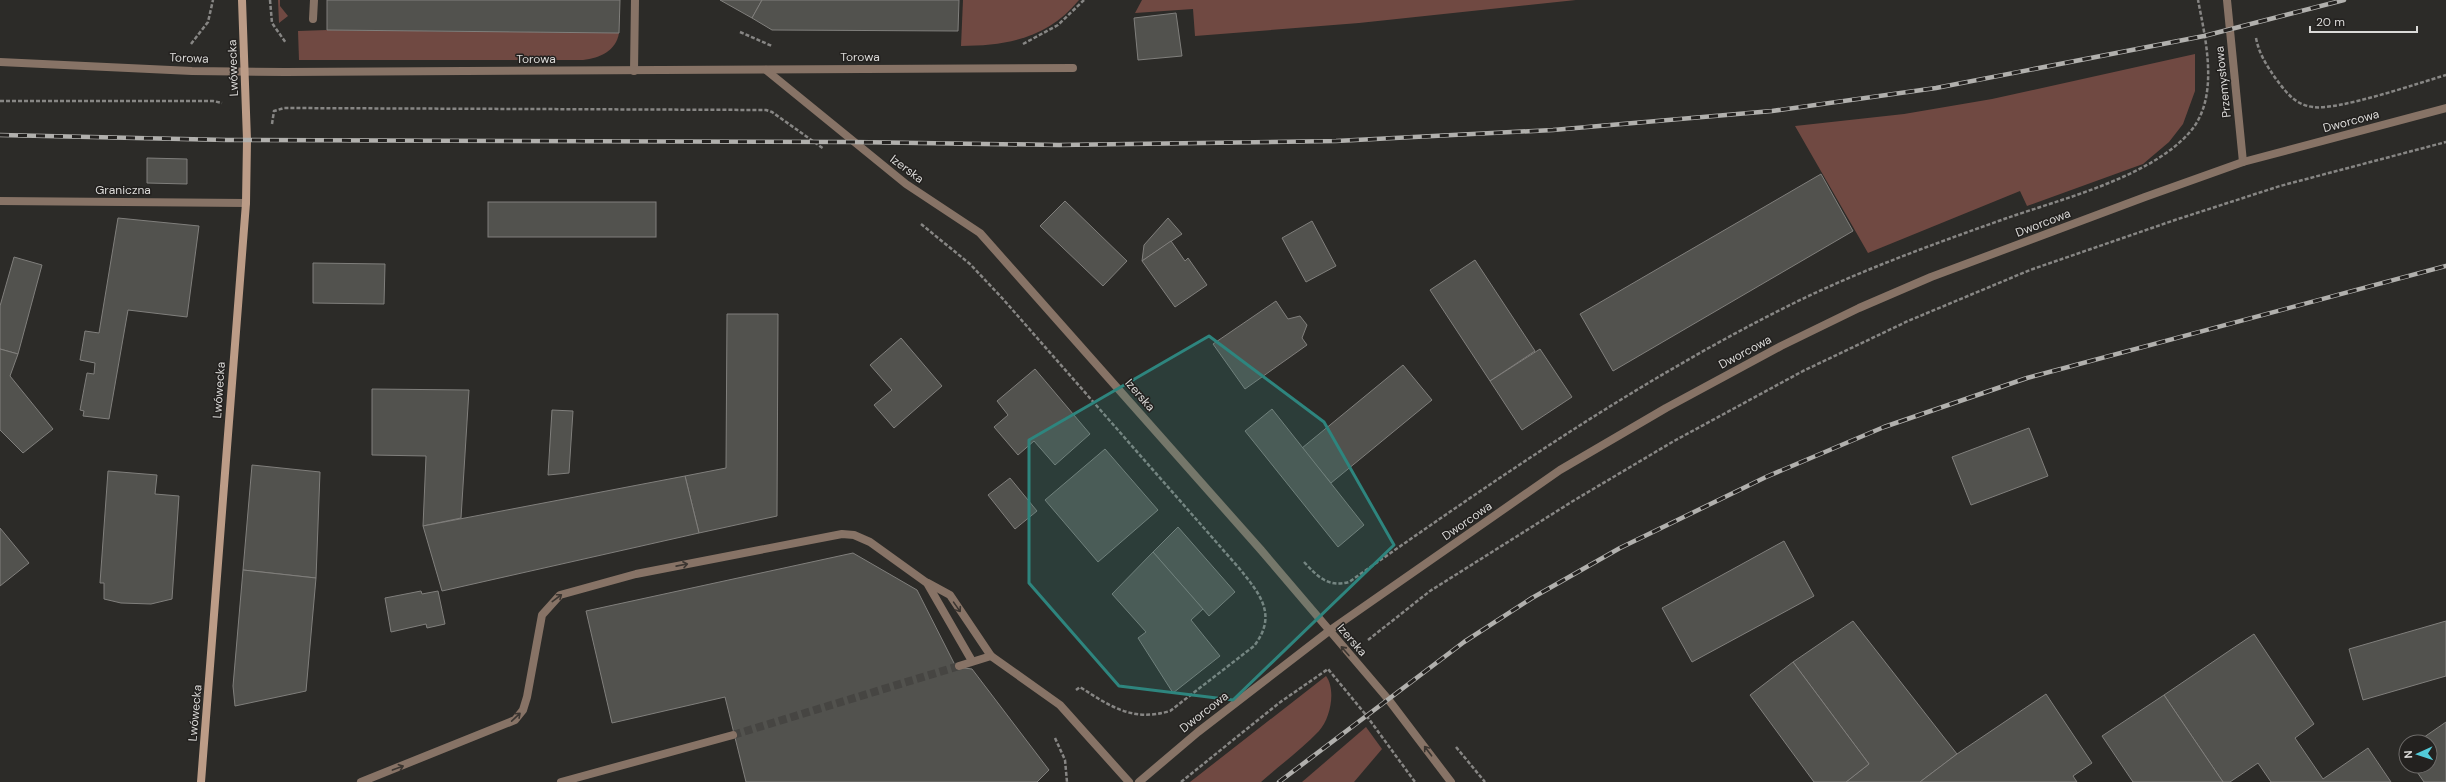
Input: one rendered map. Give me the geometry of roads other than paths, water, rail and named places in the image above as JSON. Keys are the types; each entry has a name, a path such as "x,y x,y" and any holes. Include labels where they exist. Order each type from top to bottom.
{"street":[{"name":"Lwówecka","path":"201,782 246,203 245,71 242,0"},
{"path":"313,19 314,0"},
{"path":"634,71 635,0"},
{"name":"Przemysłowa","path":"2227,0 2243,162"},
{"name":"Torowa","path":"0,62 192,71 634,71 1073,68"},
{"name":"Izerska","path":"766,70 906,184 980,233 1255,544 1388,699 1451,782"},
{"name":"Dworcowa","path":"1139,782 1198,732 1329,632 1560,470 1666,408 1781,346 1859,308 1932,277 2243,162 2446,108"},
{"name":"Graniczna","path":"0,201 246,203"},
{"path":"361,782 515,720 523,710 527,697 542,615 552,602 566,593 636,574 842,534 854,535 870,542 928,583 950,596 992,656 1060,705 1129,782"},
{"path":"928,583 972,661"},
{"path":"959,666 992,656"},
{"path":"561,782 734,735"}],"tunnel":[{"path":"733,735 959,666"}],"railway":[{"path":"0,135 227,140 853,142 1059,145 1336,141 1553,130 1772,111 1936,88 2204,36 2344,0"},
{"path":"1279,782 1464,642 1532,598 1620,548 1766,477 1884,427 2027,378 2446,266"}]}
